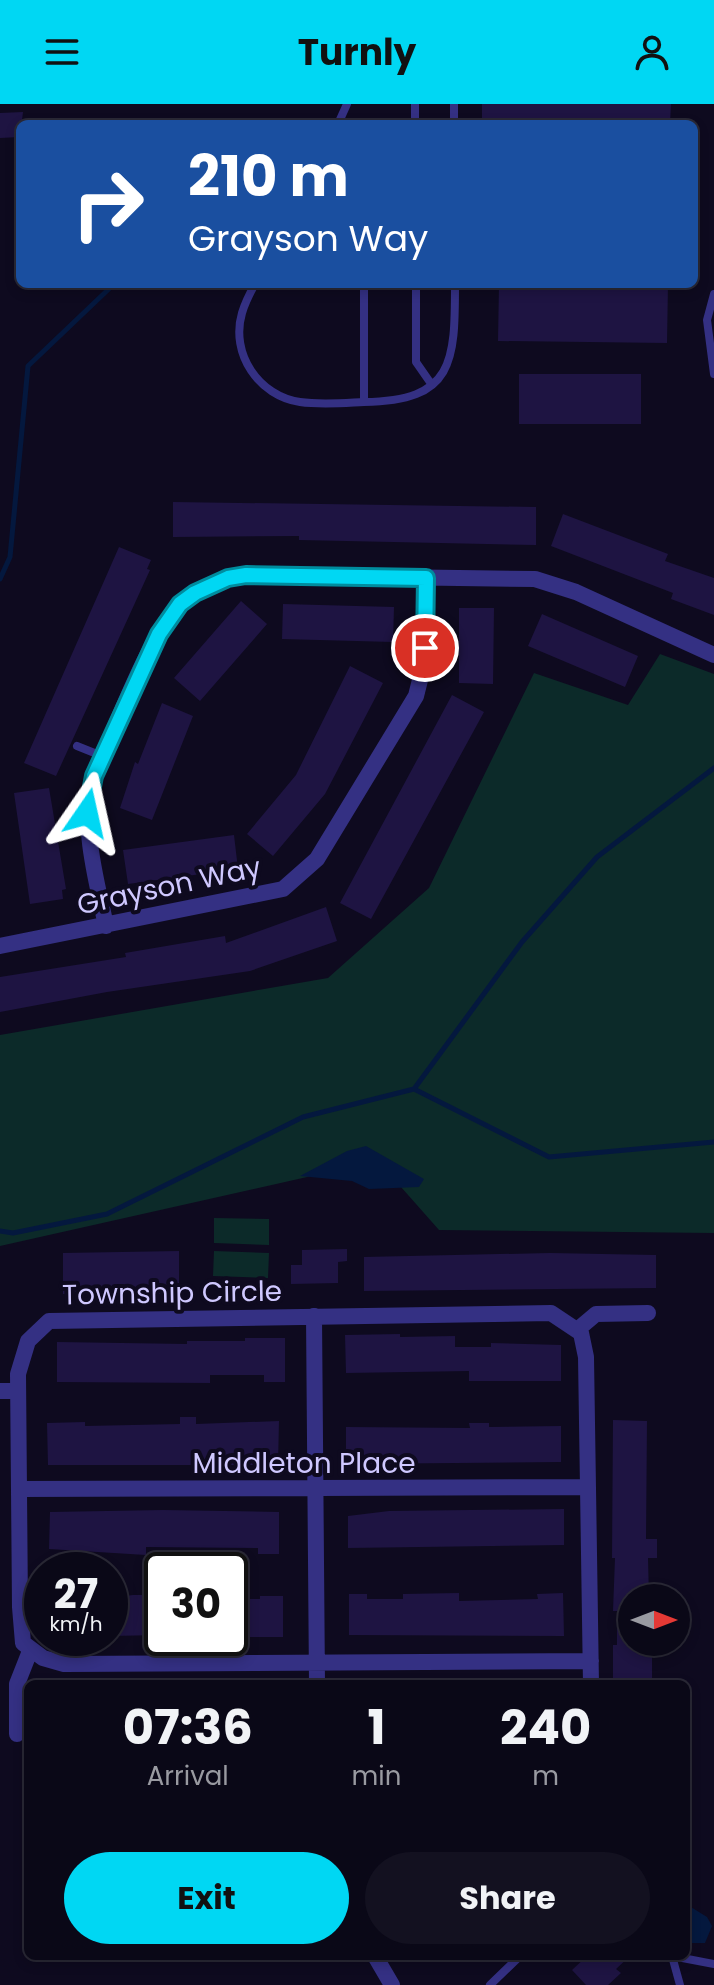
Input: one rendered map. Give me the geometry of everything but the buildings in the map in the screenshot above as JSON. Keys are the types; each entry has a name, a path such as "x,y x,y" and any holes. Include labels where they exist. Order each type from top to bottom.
{"street":[{"path":"106,926 87,813 91,784 159,634 180,604 195,593 228,578 246,575 535,579 555,584 714,655"},
{"name":"Grayson Way","path":"0,946 283,889 317,859 416,696 425,648 426,578"},
{"name":"Township Circle","path":"24,1644 20,1607 19,1489 9,1391 28,1341 49,1321 551,1313 577,1330"},
{"path":"591,1680 586,1357 581,1333 577,1330 596,1314 648,1313"},
{"path":"314,1316 317,1680"},
{"name":"Middleton Place","path":"19,1489 588,1487"},
{"path":"17,1734 17,1684 28,1656"},
{"path":"43,1656 64,1664 591,1661"},
{"path":"377,1960 392,1985"}],"lane":[{"path":"253,288 241,315 240,344 251,374 272,391 298,402 399,402 415,397 432,385 443,373 451,356 455,336 455,288"},
{"path":"364,288 364,402"},
{"path":"416,288 416,362 432,385"},
{"path":"714,294 707,320 714,374"},
{"path":"77,746 103,757"},
{"path":"690,1959 714,1964"},
{"path":"490,1985 516,1960"},
{"path":"673,1960 680,1985"}],"green space":[{"path":"660,654 714,674 714,1233 439,1230 378,1161 0,1246 0,1035 328,978 429,888 534,673 628,705"},
{"path":"214,1218 269,1219 269,1245 214,1243"},
{"path":"214,1251 269,1253 268,1278 213,1276"}],"water":[{"path":"366,1146 424,1179 419,1187 369,1189 352,1181 300,1176 347,1151"},
{"path":"690,1906 707,1917 712,1926 705,1943 690,1943"}],"waterway":[{"path":"0,579 10,557 28,366 110,288"},
{"path":"0,1231 13,1233 107,1214 303,1117 414,1089 522,942 597,857 714,768"},
{"path":"414,1089 549,1157 714,1142"}],"route":[{"path":"87,813 94,776 159,634 180,604 211,584 246,575 426,578 425,648"}]}
